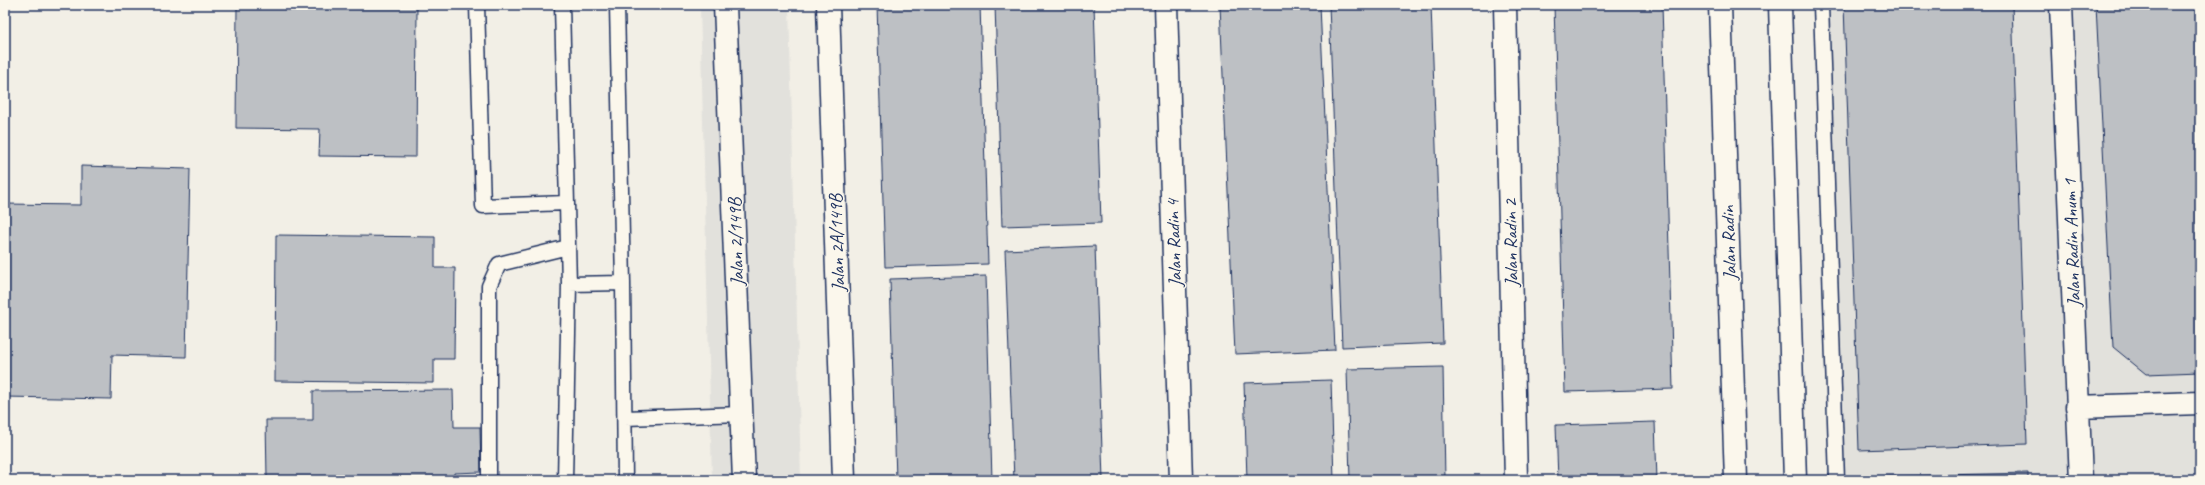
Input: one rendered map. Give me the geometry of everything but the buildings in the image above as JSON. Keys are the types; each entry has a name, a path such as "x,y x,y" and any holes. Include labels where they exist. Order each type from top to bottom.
{"street":[{"name":"Jalan 2/149B","path":"725,5 744,480"},
{"name":"Jalan 2A/149B","path":"828,5 844,480"},
{"name":"Jalan Radin 4","path":"1166,5 1181,480"},
{"name":"Jalan Radin 2","path":"1505,5 1516,480"},
{"name":"Jalan Radin","path":"1720,5 1736,480"},
{"path":"1780,5 1795,480"},
{"name":"Jalan Radin Anum 1","path":"2061,5 2080,480"},
{"path":"2077,406 2200,403"}],"lane":[{"path":"477,5 483,206 568,203"},
{"path":"562,5 569,284 565,480"},
{"path":"617,5 623,283 625,480"},
{"path":"1821,5 1837,480"},
{"path":"489,480 489,286 499,264 568,247"},
{"path":"569,284 623,283"},
{"path":"625,418 742,414"}],"shaded area":[{"path":"700,5 789,5 801,480 712,480"},
{"path":"1819,5 2200,5 2200,480 1832,480"}]}
